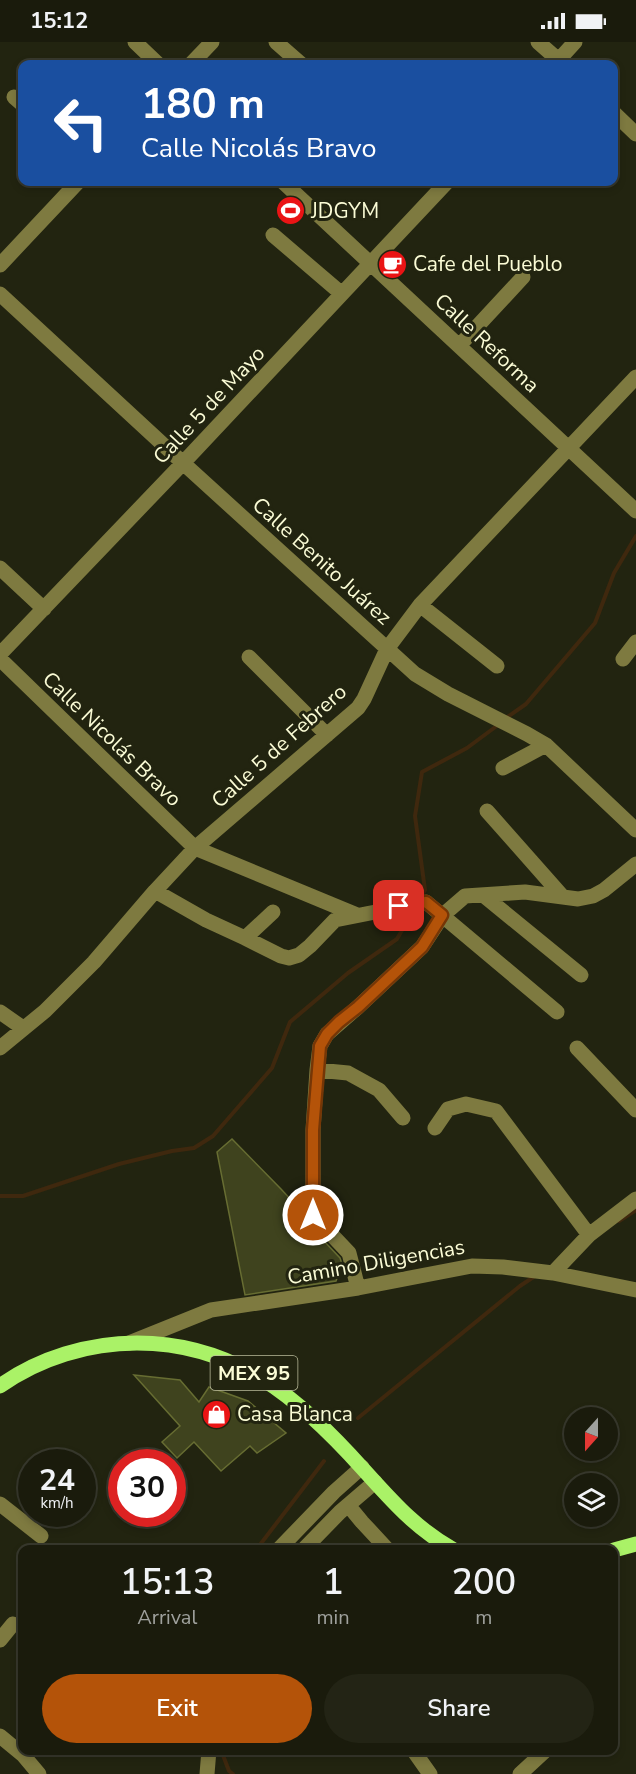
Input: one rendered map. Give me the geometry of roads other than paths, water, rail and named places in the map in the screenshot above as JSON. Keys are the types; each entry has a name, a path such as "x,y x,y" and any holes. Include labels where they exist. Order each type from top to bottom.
{"main road":[{"name":"MEX 95","path":"0,1386 21,1372 63,1355 105,1345 128,1343 189,1348 207,1352 243,1367 295,1401 423,1531 446,1545"},
{"path":"618,1549 636,1544"}],"street":[{"path":"135,42 154,60"},
{"path":"195,60 212,42"},
{"path":"276,42 296,60"},
{"path":"538,42 556,60"},
{"path":"561,60 575,42"},
{"path":"618,117 636,134"},
{"path":"0,265 74,186"},
{"name":"Calle Reforma","path":"287,186 636,511"},
{"name":"Calle 5 de Mayo","path":"0,654 443,186"},
{"path":"273,236 342,294"},
{"path":"459,345 523,277"},
{"name":"Calle Benito Juárez","path":"0,294 415,674 448,694 546,745 636,830"},
{"name":"Calle 5 de Febrero","path":"0,1048 45,1011 94,962 195,848 358,708 387,649 420,605 636,377"},
{"path":"0,568 45,609"},
{"path":"420,605 496,666"},
{"path":"622,659 636,642"},
{"path":"249,657 327,735"},
{"name":"Calle Nicolás Bravo","path":"0,659 195,848"},
{"path":"503,768 546,745"},
{"path":"487,811 563,897"},
{"path":"195,848 357,915"},
{"path":"358,1288 349,1253 313,1215 313,1130 317,1070 320,1046 327,1034 422,947 442,915 465,896 525,892 578,899 593,896 604,890 636,864"},
{"path":"155,891 206,920 280,956 289,958 299,955 310,946 335,920 426,902 557,1012"},
{"path":"483,895 581,975"},
{"path":"245,938 273,912"},
{"path":"0,1012 23,1028"},
{"path":"577,1048 636,1110"},
{"path":"317,1070 348,1073 380,1090 403,1118"},
{"path":"435,1128 448,1109 466,1104 496,1111 588,1236"},
{"path":"554,1271 588,1236 636,1198"},
{"name":"Camino Diligencias","path":"128,1343 211,1310 358,1288 472,1266 554,1271 636,1290"},
{"path":"283,1545 334,1492 362,1467"},
{"path":"308,1545 375,1482"},
{"path":"0,1503 41,1536"},
{"path":"348,1505 383,1545"},
{"path":"0,1640 13,1624"},
{"path":"0,1736 18,1748"},
{"path":"26,1755 39,1774"},
{"path":"207,1774 209,1755"},
{"path":"417,1755 430,1774"},
{"path":"520,1774 541,1755"}],"waterway":[{"path":"506,718 526,704 595,623 614,573 636,536"},
{"path":"421,897 425,890 415,816 422,772 467,748 498,725"},
{"path":"0,1196 23,1196 119,1164 194,1148 213,1136 272,1068 290,1022 348,973 397,939 414,909"},
{"path":"619,1221 636,1210"},
{"path":"358,1418 535,1276"},
{"path":"260,1545 324,1461"},
{"path":"223,1755 229,1771 233,1774"}],"place":[{"name":"JDGYM","path":"290,211"},
{"name":"Cafe del Pueblo","path":"392,264"},
{"name":"Casa Blanca","path":"216,1414"}]}
